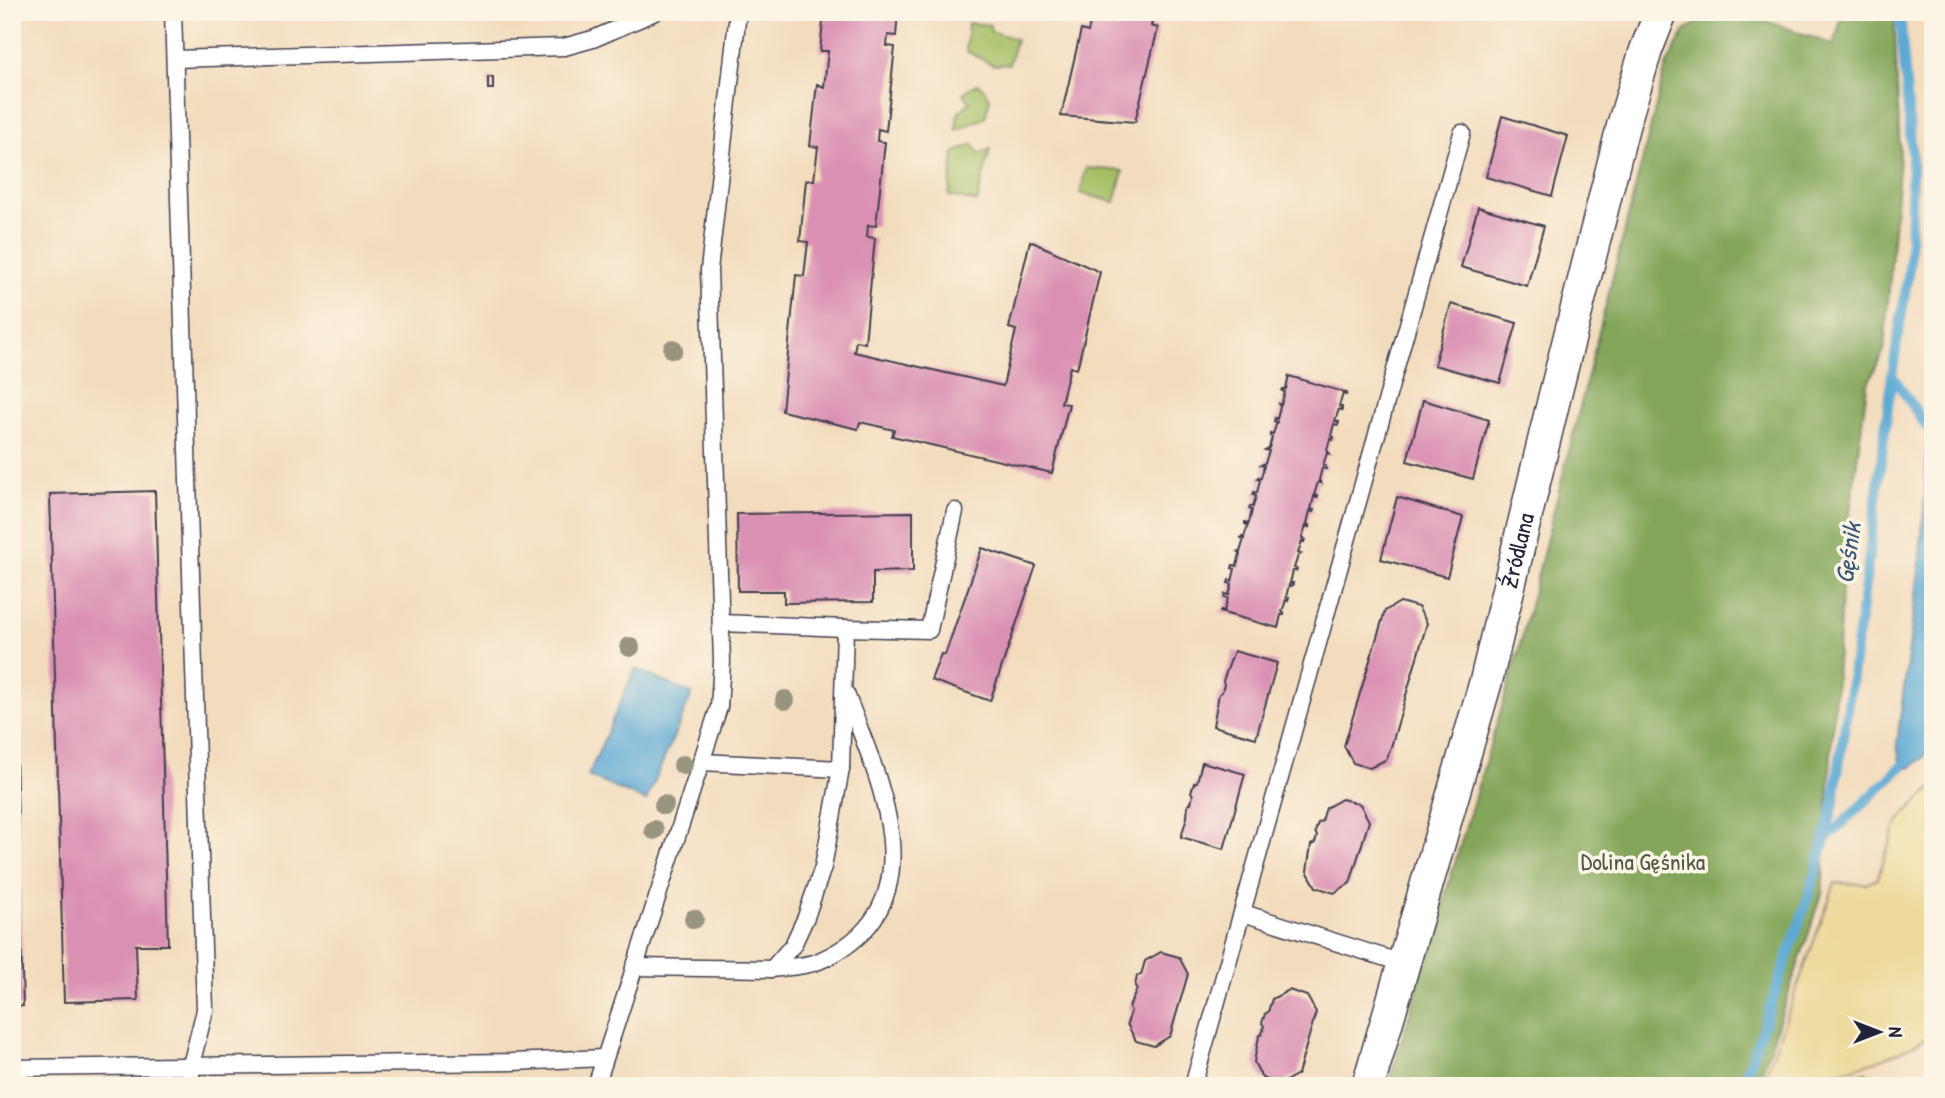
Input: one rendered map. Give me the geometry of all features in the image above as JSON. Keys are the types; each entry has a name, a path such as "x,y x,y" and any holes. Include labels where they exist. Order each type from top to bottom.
{"street":[{"name":"Źródlana","path":"1368,1086 1486,681 1623,126 1646,50 1661,12"}],"lane":[{"path":"173,12 205,1010 191,1065 191,1086"},
{"path":"175,58 564,47 593,39 655,12"},
{"path":"596,1086 719,707 722,663 709,270 738,12"},
{"path":"1193,1086 1462,133"},
{"path":"721,623 929,630 955,511"},
{"path":"772,969 793,945 823,867 841,769 845,628"},
{"path":"634,967 772,969 817,962 851,944 872,924 891,875 891,832 882,788 843,686"},
{"path":"702,762 841,769"},
{"path":"1243,913 1405,964"},
{"path":"12,1068 512,1062 604,1058"}],"green space":[{"name":"Dolina Gęśnika","path":"1711,12 1742,12 1834,45 1843,12 1894,12 1900,156 1884,350 1867,386 1844,556 1822,894 1757,1086 1388,1086 1518,653 1666,66 1684,32"},
{"path":"968,23 990,25 990,31 1016,39 1009,64 994,65 966,51"},
{"path":"976,84 981,86 990,98 985,118 956,130 958,113 970,102 963,93"},
{"path":"973,144 979,154 990,149 977,202 949,196 954,153"},
{"path":"1086,168 1123,171 1115,202 1080,193"},
{"path":"1867,1072 1864,1086 1793,1086"}],"sand":[{"path":"1933,787 1933,1034 1895,1054 1856,1067 1773,1080 1766,1073 1835,883 1866,884 1877,879 1896,825"}],"water":[{"path":"1933,434 1933,740 1924,757 1909,768 1901,767 1897,744 1919,570 1927,439"},
{"path":"635,669 692,694 646,801 588,776"}],"building":[{"path":"824,12 898,12 896,36 888,35 887,46 895,47 886,131 878,129 877,141 885,142 876,226 868,225 867,237 875,238 865,343 856,341 854,352 1003,386 1016,330 1009,328 1030,241 1100,272 1077,369 1070,367 1061,403 1069,404 1052,473 892,436 894,430 860,422 858,429 782,411 796,275 804,276 808,242 800,241 806,180 814,180 818,147 810,146 817,84 824,87 828,51 820,51"},
{"path":"1093,12 1154,12 1151,26 1158,28 1135,122 1061,116 1081,30 1088,32"},
{"path":"488,77 493,77 493,89 488,89"},
{"path":"1502,116 1568,136 1552,196 1486,177"},
{"path":"1478,207 1544,226 1527,286 1461,267"},
{"path":"1451,304 1517,323 1500,383 1434,365"},
{"path":"1289,376 1347,393 1343,394 1339,406 1342,410 1339,409 1335,421 1339,422 1338,425 1334,424 1331,436 1334,437 1333,440 1330,439 1327,450 1330,454 1327,453 1323,465 1326,469 1322,468 1319,480 1321,483 1318,482 1314,495 1318,496 1314,497 1311,509 1314,510 1310,511 1307,524 1309,527 1306,526 1302,538 1305,539 1298,553 1301,554 1294,568 1297,569 1293,571 1290,583 1293,583 1292,586 1289,585 1286,597 1289,598 1286,600 1282,612 1284,615 1281,615 1278,628 1220,612 1224,611 1228,598 1224,597 1225,594 1229,595 1232,584 1228,583 1229,580 1232,581 1235,569 1232,568 1233,565 1237,566 1240,554 1237,551 1240,552 1244,539 1241,538 1244,537 1248,525 1245,522 1249,523 1252,510 1249,509 1250,506 1253,507 1256,496 1253,495 1254,492 1257,493 1260,480 1257,479 1261,478 1264,466 1261,465 1265,463 1269,451 1265,450 1269,448 1272,437 1270,433 1273,434 1277,422 1274,421 1285,392 1282,391 1286,389"},
{"path":"1423,400 1489,420 1473,479 1407,461"},
{"path":"155,491 168,945 136,945 138,1000 64,1002 50,494"},
{"path":"1397,497 1463,517 1447,577 1381,559"},
{"path":"913,512 913,571 873,572 873,602 784,603 784,591 738,591 737,514"},
{"path":"982,548 1036,566 990,701 931,680 941,654 945,655"},
{"path":"1400,602 1418,607 1427,623 1387,759 1370,768 1353,763 1344,746 1385,611"},
{"path":"1234,651 1277,663 1256,738 1213,726 1219,694 1222,692 1223,681"},
{"path":"12,721 15,721 23,1006 12,1007"},
{"path":"1202,762 1245,774 1224,849 1181,837 1193,795 1191,792 1197,782"},
{"path":"1342,799 1360,804 1369,821 1350,883 1334,893 1316,887 1307,871 1318,823 1322,821 1326,808"},
{"path":"1161,952 1179,957 1188,974 1170,1036 1154,1046 1136,1041 1127,1024 1131,1011 1129,1007 1137,989 1137,976 1141,975 1145,961"},
{"path":"1289,990 1307,996 1316,1012 1298,1074 1280,1084 1262,1078 1254,1062 1259,1036 1264,1026 1262,1023 1272,999"}],"waterway":[{"name":"Gęśnik","path":"1742,1086 1816,872 1833,807 1910,262 1912,156 1900,12"},
{"path":"1892,375 1932,435"},
{"path":"1825,840 1901,767"}]}
